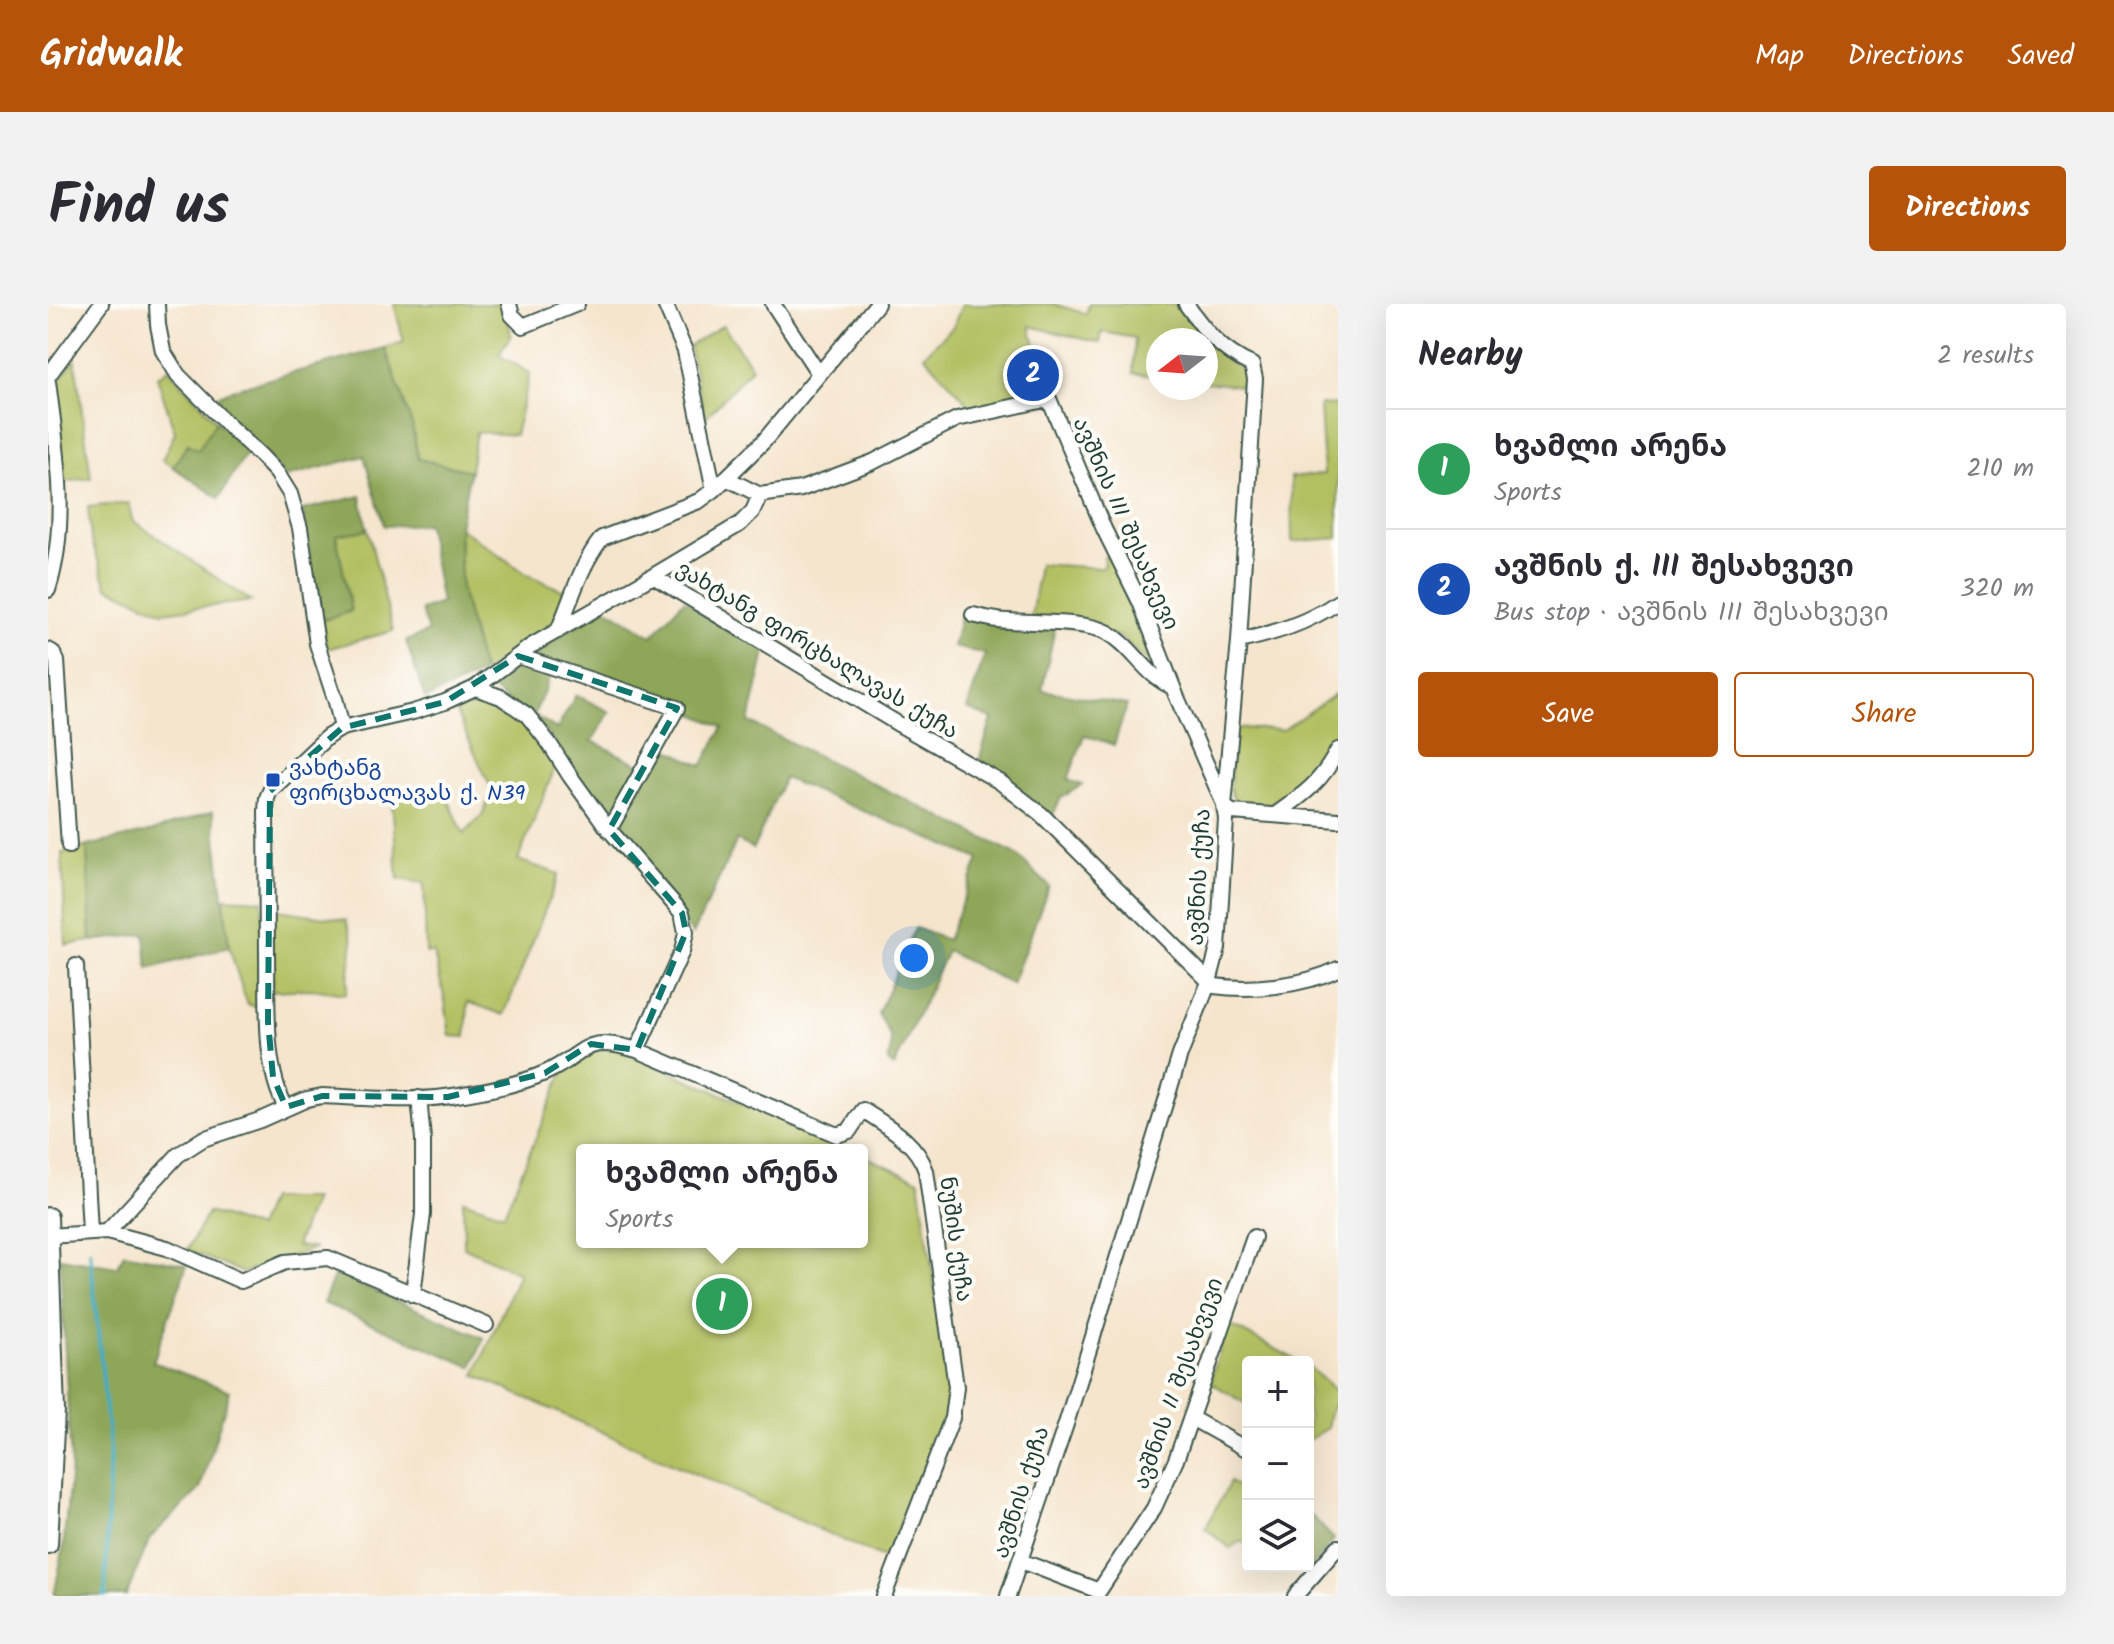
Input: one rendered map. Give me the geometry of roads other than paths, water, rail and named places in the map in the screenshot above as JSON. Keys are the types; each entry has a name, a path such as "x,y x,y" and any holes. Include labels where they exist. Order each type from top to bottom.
{"street":[{"path":"48,590 60,529 48,379 101,304"},
{"path":"157,304 163,351 178,375 277,473 290,494 300,528 317,644 342,728"},
{"path":"509,304 512,315 523,326 577,304"},
{"path":"665,304 685,351 714,490"},
{"path":"773,304 819,374"},
{"path":"558,631 582,573 602,538 699,501 714,490 764,441 877,304"},
{"name":"ავშნის ქუჩა","path":"1008,1596 1075,1396 1180,1055 1209,982 1218,948 1226,819 1224,806 1239,641 1255,379 1252,365 1233,357 1218,344 1186,304"},
{"name":"ავშნის III შესახვევი","path":"760,495 801,489 844,474 957,419 1049,399 1104,529 1140,602 1224,806"},
{"path":"653,576 740,524 753,511 760,495 726,478"},
{"name":"ვახტანგ ფირცხალავას ქუჩა","path":"286,1107 273,1077 268,1022 267,798 270,791 327,737 342,728 413,712 475,688 518,656 653,576 1000,782 1041,814 1209,982"},
{"path":"1239,641 1296,625 1338,602"},
{"path":"973,615 1004,621 1089,626 1105,631 1126,647 1154,676 1173,687"},
{"path":"48,650 57,661 69,846"},
{"path":"518,656 677,708 609,830"},
{"path":"107,1232 178,1155 203,1139 260,1120 307,1099 322,1096 448,1097 545,1073 591,1044 637,1050 682,951 686,932 682,913 609,830 527,715 501,697 475,688"},
{"path":"1275,815 1318,781 1328,770 1338,750"},
{"path":"1224,806 1232,812 1338,820"},
{"path":"76,966 90,1232"},
{"path":"1209,982 1223,987 1268,988 1338,969"},
{"name":"ნუშის ქუჩა","path":"637,1050 837,1135 849,1131 863,1110 892,1129 922,1158 956,1387 955,1402 952,1418 884,1596"},
{"path":"413,1295 423,1214 423,1139 419,1098"},
{"path":"48,1217 55,1411 48,1544"},
{"path":"49,1236 107,1232 167,1248 241,1281 285,1262 328,1258 486,1325"},
{"name":"ავშნის II შესახვევი","path":"1021,1561 1099,1591 1154,1508 1176,1460 1254,1237"},
{"path":"1191,1418 1242,1447"},
{"path":"1295,1596 1338,1547"}],"waterway":[{"path":"90,1251 110,1450 105,1596"}],"place":[{"name":"ავშნის ქ. III შესახვევი","path":"1033,375"},
{"name":"ვახტანგ ფირცხალავას ქ. N39","path":"273,780"},
{"name":"ხვამლი არენა","path":"722,1304"}]}
